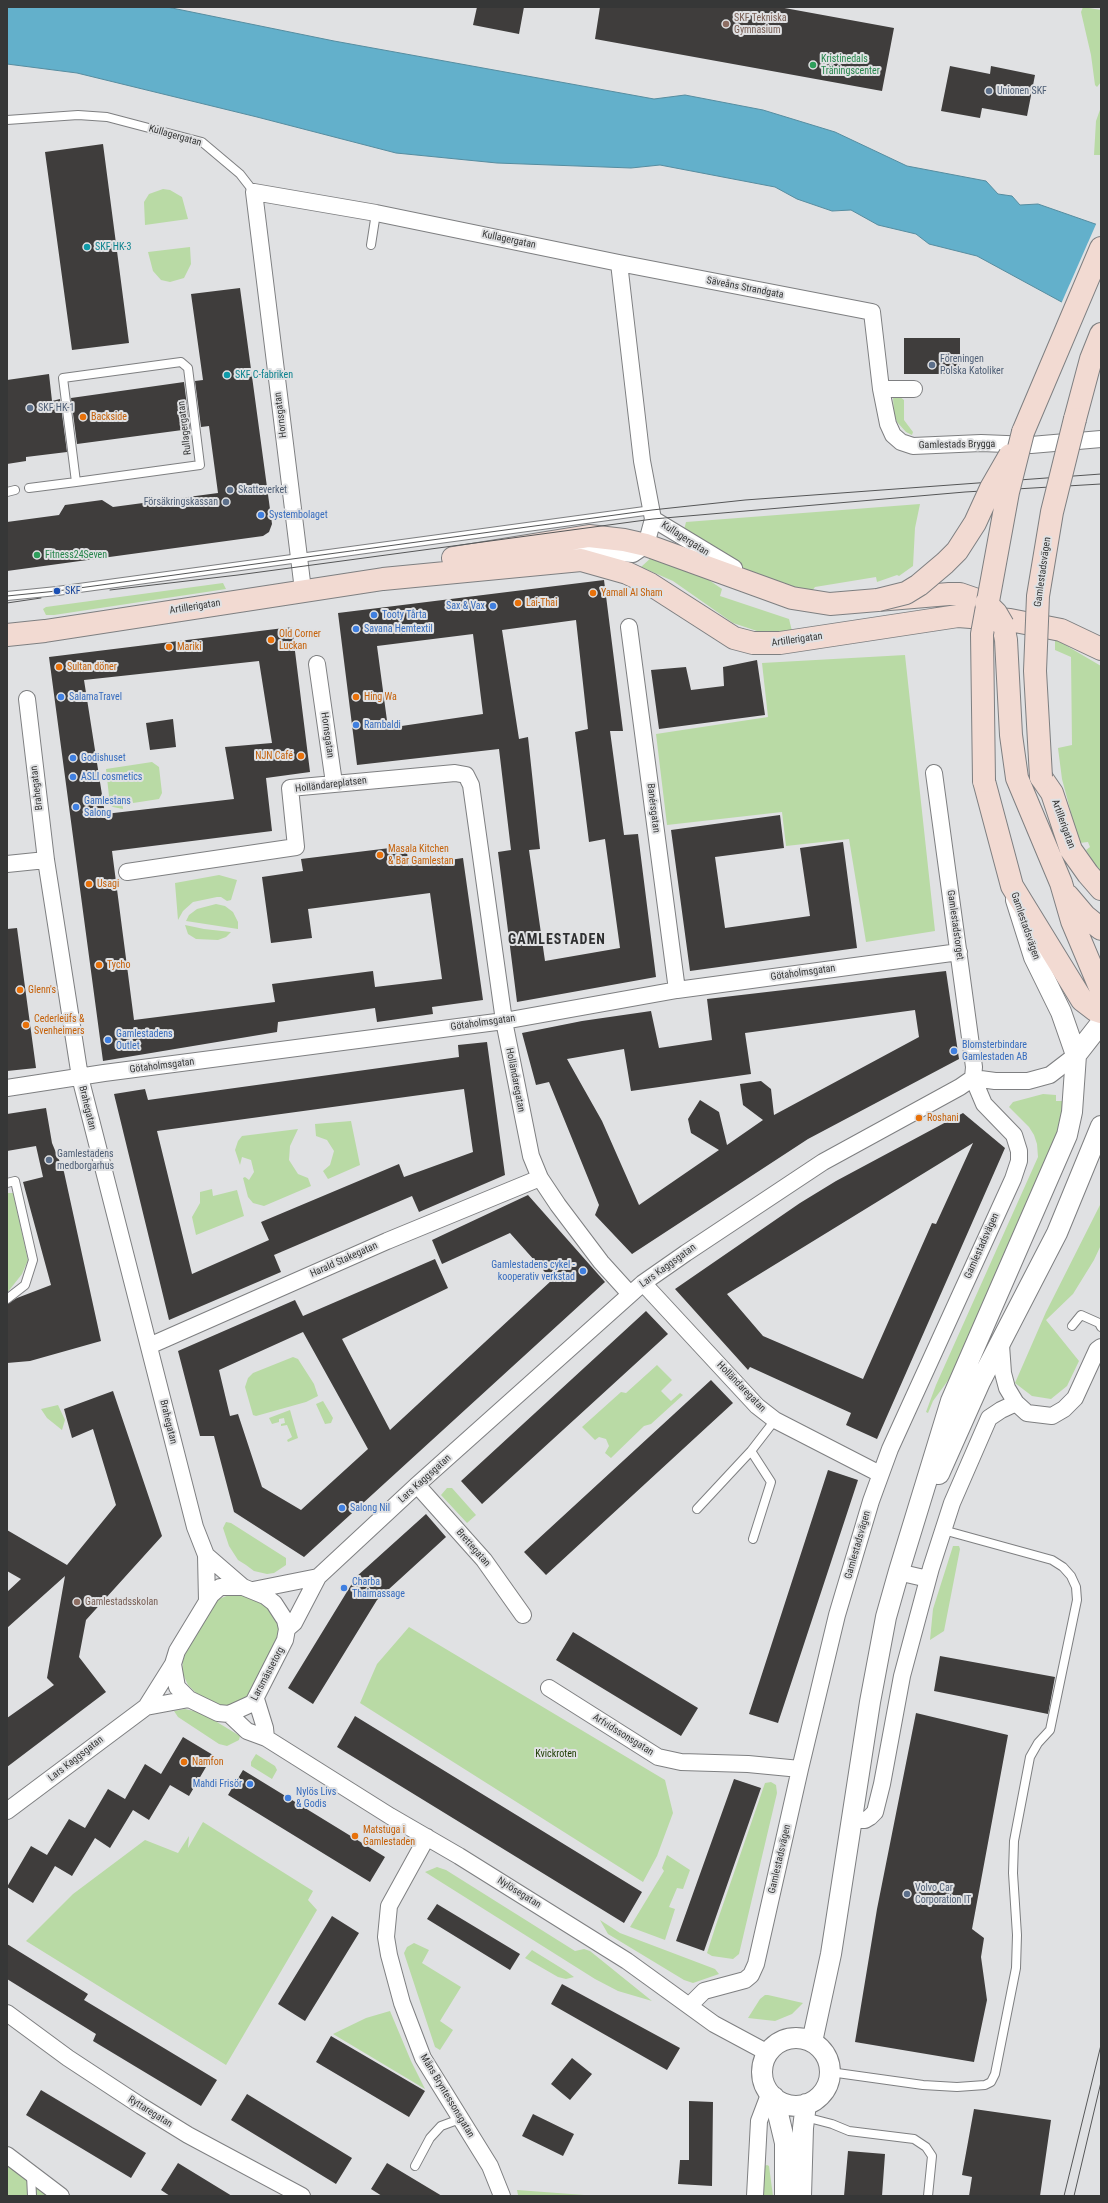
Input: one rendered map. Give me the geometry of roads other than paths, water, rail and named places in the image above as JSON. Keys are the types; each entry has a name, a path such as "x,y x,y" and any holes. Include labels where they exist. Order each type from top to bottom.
{"main road":[{"name":"Gamlestadsvägen","path":"1101,248 1023,432 1008,492 986,603 982,634 984,781 1012,886 1082,1000 1095,1010 1101,1012"},
{"name":"Gamlestadsvägen","path":"1042,841 1041,777 1035,670 1038,596 1052,512 1089,367 1101,334"},
{"name":"Artillerigatan","path":"878,600 906,593 919,585 945,563 957,550 975,523 991,488 1023,432"},
{"name":"Artillerigatan","path":"383,579 457,557 589,536 624,540 646,545 792,598 830,604 960,594 986,603"},
{"name":"Artillerigatan","path":"7,635 45,631 302,590 383,579 581,560 609,567 650,584 734,638 753,643 780,643 958,616 1010,620 1061,630 1101,649"},
{"name":"Gamlestadsvägen","path":"986,603 996,613 1003,625 1006,640 1011,735 1017,778 1042,841 1061,883 1072,921 1101,990"},
{"name":"Artillerigatan","path":"1041,777 1052,792 1071,850 1101,889"},
{"path":"1061,883 1071,901 1101,929"}],"street":[{"name":"Kullagergatan","path":"254,192 376,213 619,263"},
{"name":"Hornsgatan","path":"254,192 302,590"},
{"name":"Säveåns Strandgata","path":"619,263 872,312"},
{"path":"619,263 642,461 652,514 646,545"},
{"name":"Gamlestads Brygga","path":"872,312 881,389 888,424 893,435 901,442 913,446 981,443 1031,445 1101,439"},
{"path":"881,389 914,389"},
{"name":"Kullagergatan","path":"652,514 716,559 792,598"},
{"name":"Artillerigatan","path":"483,569 528,556 582,550 633,554 646,545"},
{"name":"Banérsgatan","path":"629,627 677,990"},
{"name":"Hornsgatan","path":"317,664 334,783"},
{"name":"Brahegatan","path":"27,698 46,860 80,1077 195,1527 206,1555 207,1601"},
{"name":"Holländareplatsen","path":"127,872 296,847 290,788 334,783 455,772 466,775 471,785 478,835"},
{"name":"Gamlestadstorget","path":"934,773 974,1067 973,1078"},
{"name":"Holländaregatan","path":"478,835 504,1021 530,1156 540,1178 601,1262 630,1294"},
{"path":"7,864 46,860"},
{"name":"Gamlestadsvägen","path":"812,2042 823,1994 853,1820 870,1702 886,1617 898,1572 915,1522 951,1401 1067,1135 1074,1095 1076,1055 1061,1012 1034,957 1012,886"},
{"name":"Götaholmsgatan","path":"7,1088 504,1021 677,990 959,952"},
{"path":"973,1078 995,1081 1034,1080 1050,1075 1076,1055 1101,1023"},
{"name":"Gamlestadsvägen","path":"689,2006 704,1991 745,1980 753,1972 758,1958 800,1769 837,1615 880,1474 1017,1170 1019,1151 1014,1135 984,1104 973,1078"},
{"name":"Lars Kaggsgatan","path":"287,1629 294,1623 318,1577 417,1485 643,1283 823,1162 960,1087 973,1078"},
{"name":"Gamlestadsvägen","path":"915,1522 955,1442 980,1382 1001,1345 1057,1233 1101,1126"},
{"name":"Gamlestadsvägen","path":"1057,1233 1101,1164"},
{"name":"Harald Stakegatan","path":"149,1346 387,1241 540,1178"},
{"name":"Holländaregatan","path":"643,1283 757,1406 775,1420 880,1474"},
{"path":"1001,1345 1003,1373 1007,1388 1016,1403 1027,1413 1039,1416 1052,1416 1064,1409 1075,1398 1097,1350 1101,1346"},
{"path":"853,1820 864,1820 870,1817 874,1812 882,1784 902,1676 928,1579 952,1503 989,1418 1016,1403"},
{"name":"Brettegatan","path":"417,1485 484,1560 523,1615"},
{"name":"Brahegatan","path":"206,1555 248,1588"},
{"path":"898,1572 928,1579"},
{"path":"228,1714 206,1709 189,1699 177,1687 173,1664 177,1651 207,1601 220,1587 248,1588 318,1577"},
{"path":"248,1588 274,1603 285,1620 287,1629"},
{"name":"Larsmässetorg","path":"228,1714 241,1710 253,1703 256,1699 285,1640 287,1629"},
{"name":"Lars Kaggsgatan","path":"7,1811 146,1707 173,1664"},
{"name":"Arfvidssonsgatan","path":"549,1688 658,1757 681,1762 748,1764 800,1769"},
{"name":"Lars Kaggsgatan","path":"146,1707 189,1699"},
{"path":"256,1699 265,1728 266,1738"},
{"name":"Nylösegatan","path":"228,1714 247,1731 266,1738 627,1960 714,2024 768,2053"},
{"name":"Måns Bryntessonsgatan","path":"427,1837 394,1893 389,1906 386,1936 402,2002 423,2058 490,2166 502,2196"},
{"name":"Ryttaregatan","path":"7,2013 68,2058 140,2106 188,2135 302,2196"},
{"path":"785,2196 785,2143 772,2094 763,2076 764,2064 768,2053 777,2044 788,2039 800,2038 812,2042 820,2048 827,2056 830,2072 828,2083 824,2092 805,2110 801,2196"},
{"path":"772,2094 789,2105 805,2110"},
{"path":"755,2196 759,2121 772,2094"},
{"path":"7,2154 61,2196"}],"lane":[{"name":"Kullagergatan","path":"7,120 78,115 107,117 202,142 240,174 254,192"},
{"path":"371,246 376,213"},
{"name":"Rullagergatan","path":"29,488 76,482 200,465 188,368 181,362 63,378 76,482"},
{"path":"7,596 57,591 299,557 652,514"},
{"path":"7,1183 15,1181 33,1260 25,1285 7,1299"},
{"path":"1072,1326 1081,1315 1101,1327"},
{"path":"697,1509 751,1451 775,1420"},
{"path":"751,1451 771,1482 754,1539"},
{"path":"830,2072 923,2085 975,2087 986,2085 991,2082 995,2074 1016,1968 1017,1935 1013,1873 1014,1841 1030,1757 1038,1743 1050,1730 1077,1600 1076,1587 1071,1576 1063,1567 1052,1560 943,1530"},
{"path":"805,2110 849,2131 914,2139 926,2147 932,2156 928,2196"},
{"path":"415,2166 434,2134 441,2126 460,2119"},
{"path":"31,2172 32,2196"}],"water":[{"path":"7,7 167,7 334,41 654,99 685,95 763,110 835,132 907,166 986,181 998,194 1012,196 1020,205 1038,204 1101,226 1069,306 977,256 929,244 916,234 878,225 851,210 832,211 797,199 775,187 660,165 631,168 497,163 396,153 77,73 7,64"}],"tram line":[{"path":"7,596 57,591 652,510 745,500 1101,474"},
{"path":"110,590 238,575 653,519 965,492 1101,484"},
{"path":"7,603 41,598"},
{"path":"1064,2196 1101,2045"},
{"path":"1074,2196 1101,2082"}],"place":[{"name":"SKF Tekniska Gymnasium","path":"726,24"},
{"name":"Kristinedals Träningscenter","path":"813,65"},
{"name":"Unionen SKF","path":"989,91"},
{"name":"SKF HK-3","path":"87,247"},
{"name":"Föreningen Polska Katoliker","path":"932,365"},
{"name":"SKF C-fabriken","path":"227,375"},
{"name":"SKF HK-1","path":"30,408"},
{"name":"Backside","path":"83,417"},
{"name":"Skatteverket","path":"230,490"},
{"name":"Försäkringskassan","path":"226,502"},
{"name":"Systembolaget","path":"261,515"},
{"name":"Fitness24Seven","path":"37,555"},
{"name":"SKF","path":"57,591"},
{"name":"Yamall Al Sham","path":"593,593"},
{"name":"Lai-Thai","path":"518,603"},
{"name":"Sax & Vax","path":"493,606"},
{"name":"Tooty Tårta","path":"374,615"},
{"name":"Savana Hemtextil","path":"356,629"},
{"name":"Old Corner Luckan","path":"271,640"},
{"name":"Mariki","path":"169,647"},
{"name":"Sultan döner","path":"59,667"},
{"name":"SalamaTravel","path":"61,697"},
{"name":"Hing Wa","path":"356,697"},
{"name":"Rambaldi","path":"356,725"},
{"name":"NJN Café","path":"301,756"},
{"name":"Godishuset","path":"73,758"},
{"name":"ASLI cosmetics","path":"73,777"},
{"name":"Gamlestans Salong","path":"76,807"},
{"name":"Masala Kitchen & Bar Gamlestan","path":"380,855"},
{"name":"Usagi","path":"89,884"},
{"name":"Tycho","path":"99,965"},
{"name":"Glenn's","path":"20,990"},
{"name":"Cederleüfs & Svenheimers","path":"26,1025"},
{"name":"Gamlestadens Outlet","path":"108,1040"},
{"name":"Blomsterbindare Gamlestaden AB","path":"954,1051"},
{"name":"Roshani","path":"919,1118"},
{"name":"Gamlestadens medborgarhus","path":"49,1160"},
{"name":"Gamlestadens cykel - kooperativ verkstad","path":"583,1271"},
{"name":"Salong Nil","path":"342,1508"},
{"name":"Charba Thaimassage","path":"344,1588"},
{"name":"Gamlestadsskolan","path":"77,1602"},
{"name":"Namfon","path":"184,1762"},
{"name":"Mahdi Frisör","path":"250,1784"},
{"name":"Nylös Livs & Godis","path":"288,1798"},
{"name":"Matstuga i Gamlestaden","path":"355,1836"},
{"name":"Volvo Car Corporation IT","path":"907,1894"}],"district":[{"name":"GAMLESTADEN","path":"557,940"}],"park label":[{"name":"Kvickroten","path":"556,1754"}]}
